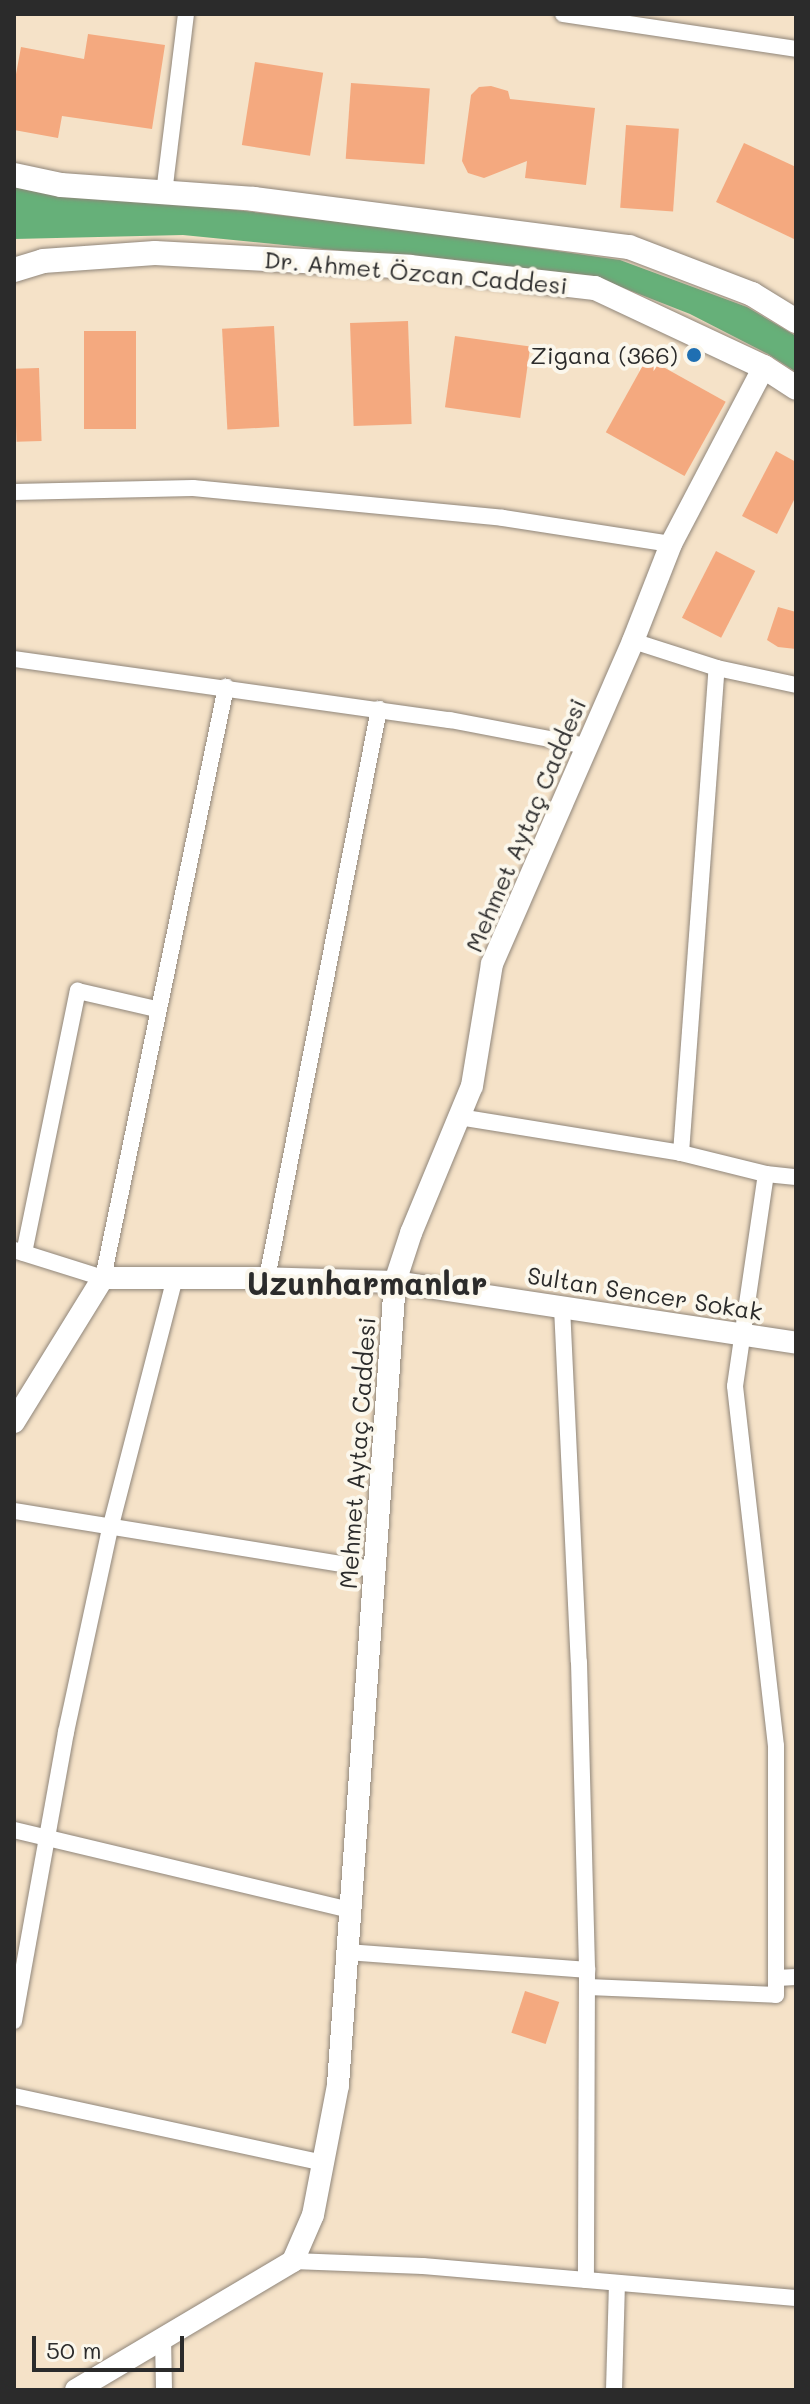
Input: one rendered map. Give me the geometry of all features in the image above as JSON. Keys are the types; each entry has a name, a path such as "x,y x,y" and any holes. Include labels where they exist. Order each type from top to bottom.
{"main road":[{"name":"Dr. Ahmet Özcan Caddesi","path":"14,175 61,185 254,199 629,247 752,294 796,321"},
{"name":"Dr. Ahmet Özcan Caddesi","path":"14,270 43,261 155,253 410,267 595,288 764,367 796,388"},
{"path":"14,258 43,261"}],"street":[{"path":"164,193 186,14"},
{"path":"563,14 796,49"},
{"name":"Mehmet Aytaç Caddesi","path":"293,2261 313,2215 338,2085 395,1282 411,1233 472,1086 492,964 633,641 671,544 764,367"},
{"path":"14,492 193,488 503,518 671,544"},
{"path":"633,641 717,668 796,685"},
{"path":"14,659 379,709 586,746"},
{"path":"681,1153 717,668"},
{"path":"14,1422 103,1278 156,1009 226,687"},
{"path":"267,1278 379,709"},
{"path":"103,1278 19,1251 78,991 156,1009"},
{"path":"459,1117 681,1153 766,1174 796,1177"},
{"path":"348,1952 587,1979 776,1995 776,1746 735,1386 766,1174"},
{"path":"14,2021 110,1529 175,1277"},
{"name":"Sultan Sencer Sokak","path":"103,1278 395,1282 796,1343"},
{"path":"562,1307 579,1662 587,1979 586,2280"},
{"path":"14,1511 110,1529 374,1569"},
{"path":"14,1830 351,1910"},
{"path":"777,1978 796,1977"},
{"path":"14,2096 323,2163"},
{"path":"76,2390 293,2261 423,2266 796,2298"},
{"path":"614,2390 617,2283"},
{"path":"163,2337 164,2390"}],"green space":[{"path":"14,179 84,193 395,228 620,260 747,307 796,336 796,372 690,314 593,276 183,235 14,239"}],"building":[{"path":"88,34 165,45 152,129 62,116 58,138 14,130 14,85 21,47 84,59"},
{"path":"255,62 323,73 310,156 242,145"},
{"path":"351,83 430,89 425,164 346,159"},
{"path":"491,86 508,91 510,99 595,108 586,185 525,178 527,161 484,178 468,173 462,161 471,95 479,87"},
{"path":"626,125 679,129 673,211 620,208"},
{"path":"744,143 796,167 796,240 716,202"},
{"path":"408,321 412,424 354,426 350,323"},
{"path":"274,326 279,427 227,430 222,329"},
{"path":"84,331 136,331 136,429 84,429"},
{"path":"455,336 530,347 520,418 445,407"},
{"path":"647,358 726,402 685,476 606,432"},
{"path":"39,368 42,441 17,442 14,369"},
{"path":"776,451 796,462 796,496 777,534 742,516"},
{"path":"716,551 755,571 721,638 682,618"},
{"path":"778,607 796,612 796,649 778,647 767,640"},
{"path":"525,1991 559,2002 546,2044 511,2033"}],"place":[{"name":"Zigana (366)","path":"694,355"}],"district":[{"name":"Uzunharmanlar","path":"367,1282"}]}
